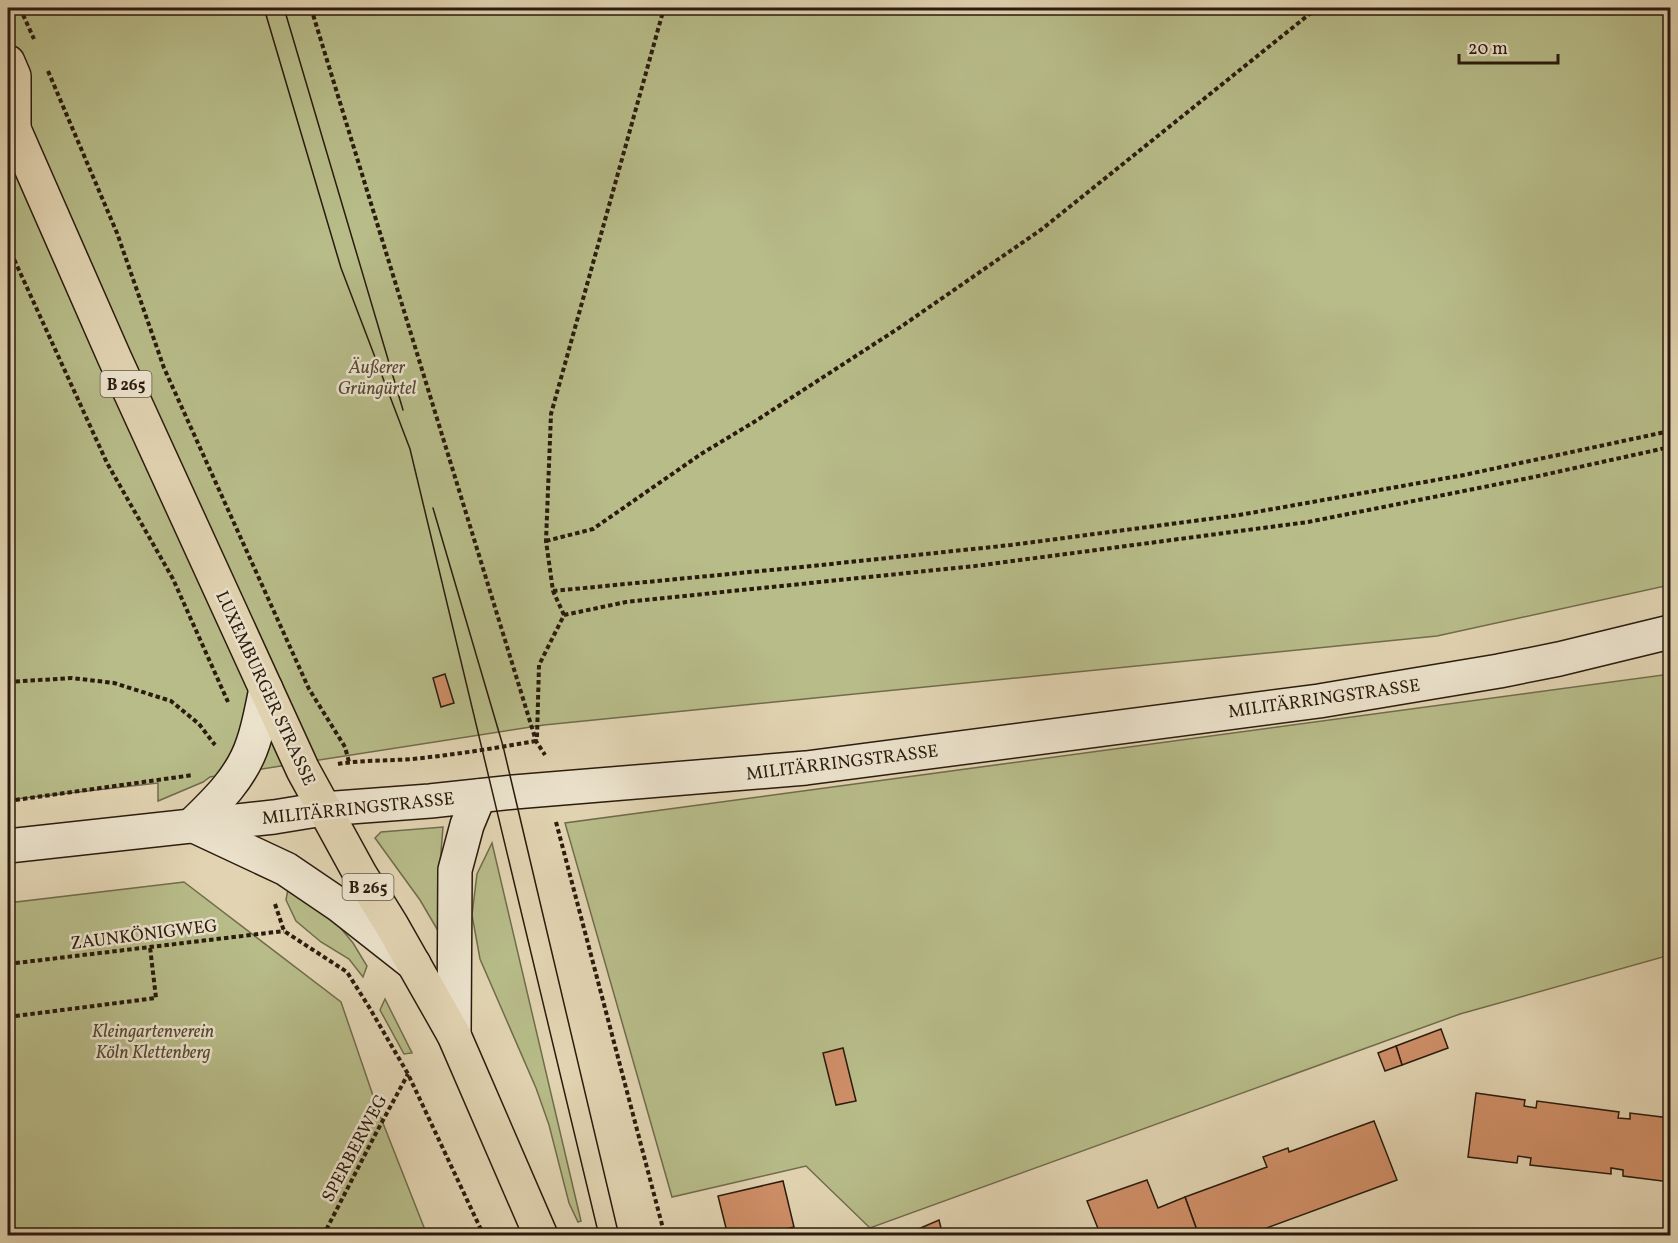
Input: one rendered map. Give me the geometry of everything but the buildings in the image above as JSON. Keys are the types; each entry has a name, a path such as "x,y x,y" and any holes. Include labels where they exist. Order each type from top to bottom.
{"main road":[{"name":"LUXEMBURGER STRASSE","path":"8,62 14,76 11,126 120,370 303,770 360,874 454,1035 541,1236"},
{"name":"MILITÄRRINGSTRASSE","path":"8,846 274,817 323,809 806,768 1319,701 1509,669 1671,633"},
{"path":"266,689 253,745 230,759 220,798 192,825 286,869 339,905 414,964"},
{"path":"454,1035 455,870 467,825 479,796"}],"path":[{"path":"20,8 37,46"},
{"path":"310,8 536,741"},
{"path":"564,615 553,591 546,541 551,414 664,8"},
{"path":"546,541 593,529 700,454 754,422 902,326 1042,229 1317,8"},
{"path":"46,67 117,233 164,368 309,689 345,747 349,762"},
{"path":"8,246 107,463 173,579 229,704"},
{"path":"553,591 1000,546 1239,515 1464,476 1671,431"},
{"path":"564,615 626,602 975,566 1308,522 1671,447"},
{"path":"536,741 539,665 564,615"},
{"path":"8,682 72,678 114,683 171,701 198,724 230,759"},
{"path":"303,770 349,762 412,759 483,751 536,741"},
{"path":"8,801 230,759"},
{"path":"550,789 554,814 665,1236"},
{"path":"278,896 275,904 284,931 347,972 369,1007 408,1074 484,1236"},
{"name":"ZAUNKÖNIGWEG","path":"8,964 284,931"},
{"path":"8,1017 156,998 150,947"},
{"name":"SPERBERWEG","path":"323,1236 408,1074"}],"green space":[{"name":"Äußerer Grüngürtel","path":"8,8 1670,8 1670,585 1437,636 544,725 210,777 158,801 158,783 8,800"},
{"path":"1670,674 1670,955 1460,1014 870,1228 806,1166 672,1197 565,823"},
{"path":"443,827 439,877 447,946 420,900 375,838 381,832"},
{"path":"492,843 581,1221 578,1222 569,1203 549,1125 536,1088 480,959 472,915 477,874"},
{"name":"Kleingartenverein Köln Klettenberg","path":"184,882 341,1002 379,1113 427,1235 8,1235 8,903"},
{"path":"289,883 334,920 353,943 367,966 363,977 349,959 321,942 296,921 286,900"},
{"path":"385,999 412,1053 404,1054 380,1010"}],"tram line":[{"path":"264,8 341,268 410,449 599,1236"},
{"path":"284,8 403,410"},
{"path":"433,508 503,746 619,1236"}]}
